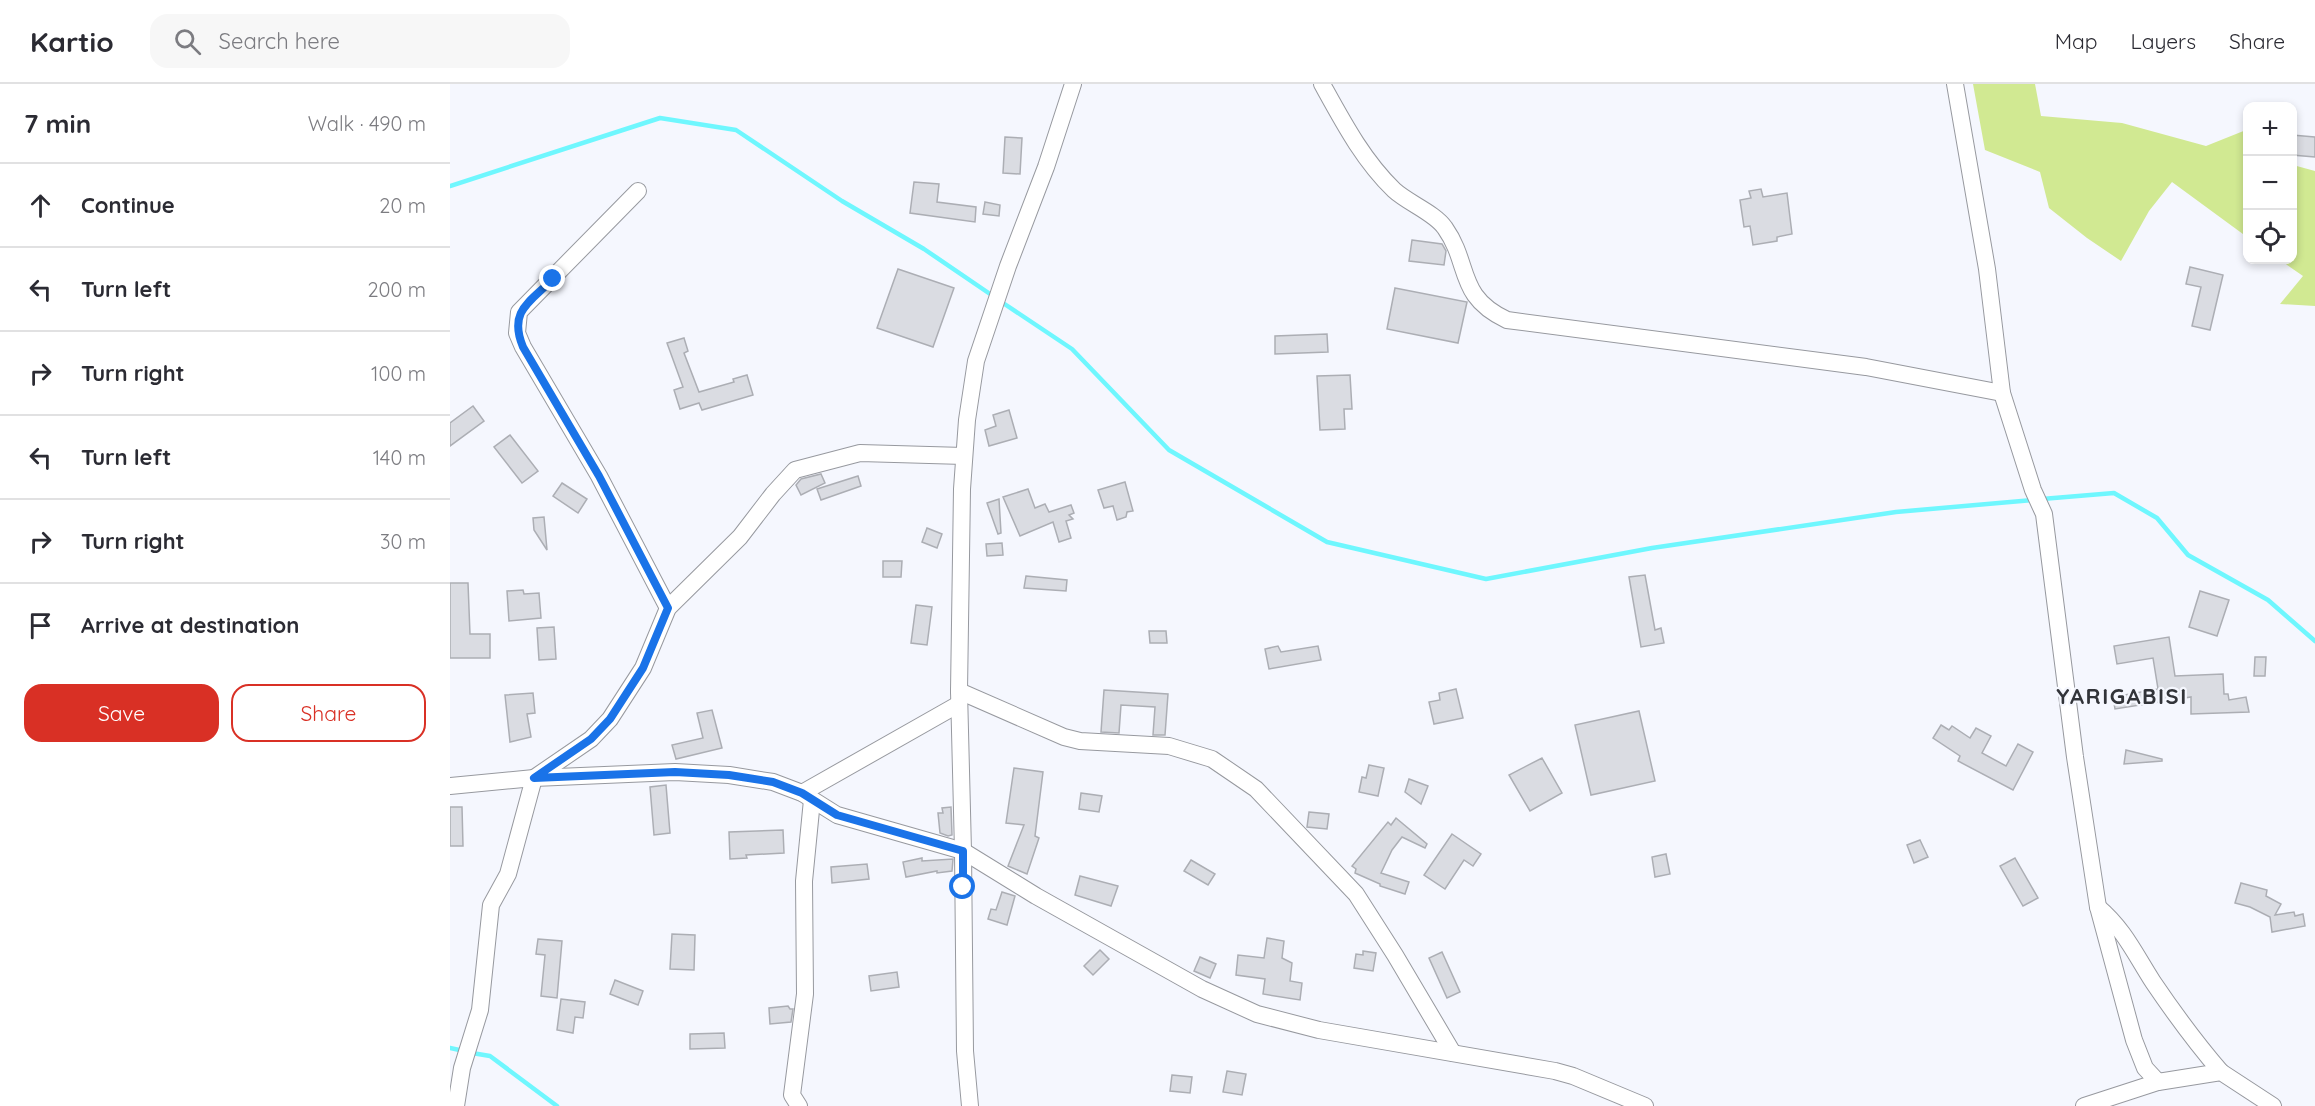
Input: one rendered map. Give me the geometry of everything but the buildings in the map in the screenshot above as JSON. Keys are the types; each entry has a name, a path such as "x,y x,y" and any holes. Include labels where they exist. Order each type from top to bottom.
{"street":[{"path":"970,1106 965,1051 959,698 964,456 967,420 976,361 1008,266 1046,167 1073,84"},
{"path":"1322,84 1356,146 1395,191 1444,226 1454,245 1464,276 1476,297 1491,313 1507,320 1866,367 2002,393"},
{"path":"1955,84 1987,268 2002,393 2033,490 2044,514 2075,757 2098,907 2134,1040 2145,1068 2158,1082"},
{"path":"638,190 519,312 517,333 599,476 668,608"},
{"path":"456,1106 456,1072 480,1010 491,905 512,864 534,778 591,739 610,719 643,668 668,608 740,537 795,470 860,453 964,456"},
{"path":"807,796 959,698"},
{"path":"959,698 1080,741 1169,746 1212,759 1256,789 1356,894 1453,1053"},
{"path":"450,786 534,778 675,772 729,775 773,782 807,796 837,815 963,851 1036,896 1202,989 1257,1014 1319,1030 1573,1076 1645,1106"},
{"path":"799,1106 792,1095 805,994 804,881 807,796"},
{"path":"2098,907 2115,921 2134,948 2152,981 2197,1044 2221,1072 2273,1106"},
{"path":"2084,1106 2158,1082 2221,1072"}],"green space":[{"path":"1973,84 2035,84 2041,116 2122,123 2206,146 2243,131 2243,234 2172,182 2149,211 2121,261 2049,208 2040,172 1985,150"},
{"path":"2297,166 2315,171 2315,306 2280,304 2303,276 2286,264 2297,264"}],"waterway":[{"path":"450,186 660,118 736,130 842,201 924,249 993,296"},
{"path":"1000,301 1072,349 1169,450 1327,542 1486,579 1652,548 1896,512 2033,500"},
{"path":"2042,499 2114,493 2157,518 2188,555 2268,600 2315,641"},
{"path":"450,1048 464,1051"},
{"path":"472,1053 490,1056 557,1106"}],"district":[{"name":"YARIGABISI","path":"2122,696"}],"route":[{"path":"553,279 519,312 517,333 599,476 668,608 643,668 610,719 591,739 534,778 675,772 729,775 773,782 802,793 837,815 963,851 963,887"}]}
